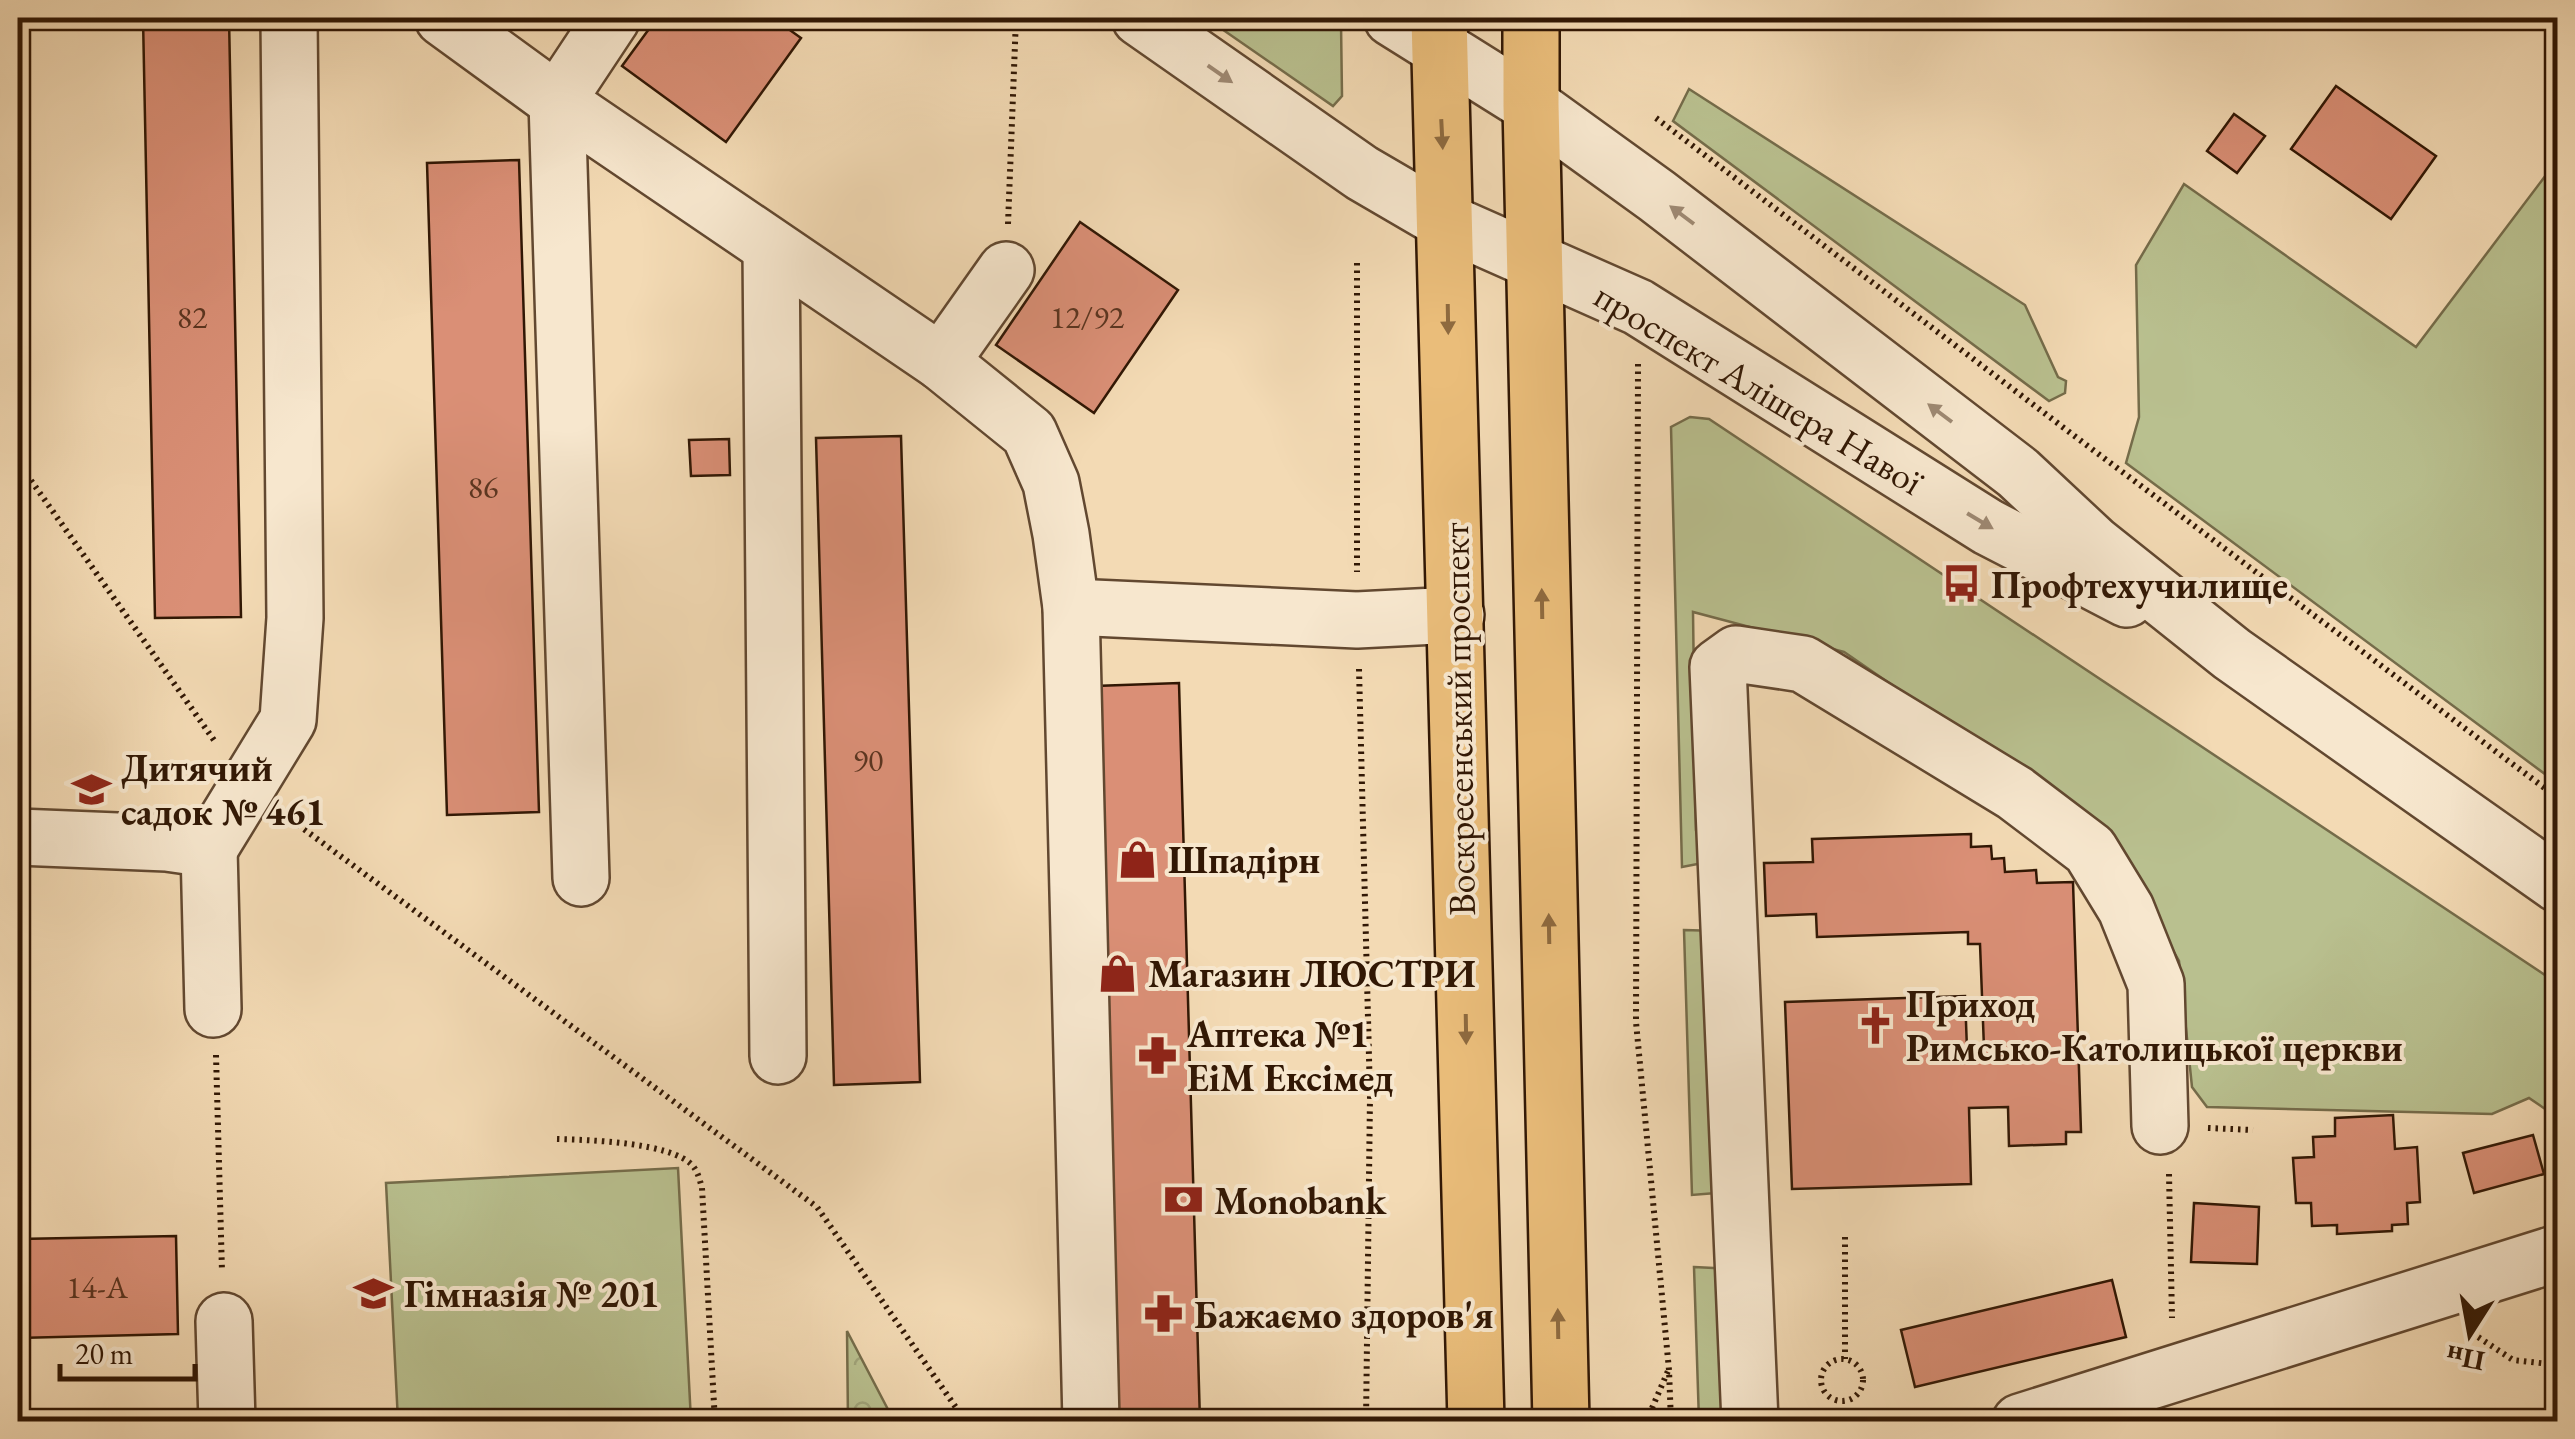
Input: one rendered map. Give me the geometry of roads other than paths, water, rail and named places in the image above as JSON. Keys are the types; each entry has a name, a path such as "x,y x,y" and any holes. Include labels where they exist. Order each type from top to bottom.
{"main road":[{"path":"1531,18 1560,1422"},
{"name":"Воскресенський проспект","path":"1439,32 1476,1422"}],"street":[{"path":"212,1009 208,850 288,720 295,618 288,18"},
{"path":"443,18 557,101 942,362 1029,433 1050,483 1071,606 1091,1422"},
{"path":"581,878 557,101 612,18"},
{"name":"проспект Алішера Навої","path":"1140,18 1362,173 1446,222 1638,307 1988,527 2232,654"},
{"name":"проспект Алішера Навої","path":"1392,18 1439,32 1531,106 1658,196 2018,472 2094,544 2232,654 2558,884"},
{"path":"771,248 778,1056"},
{"path":"942,362 1006,270"},
{"path":"1071,606 1357,620 1456,615"},
{"path":"1750,1422 1718,667 1736,654 1803,664 2015,793 2090,850 2126,909 2156,984 2160,1126"},
{"path":"18,838 167,843 208,850"},
{"path":"2020,1422 2558,1253"},
{"path":"224,1321 226,1422"}],"place":[{"name":"Профтехучилище","path":"1961,584"},
{"name":"Дитячий садок № 461","path":"91,789"},
{"name":"Шпадірн","path":"1138,859"},
{"name":"Магазин ЛЮСТРИ","path":"1118,973"},
{"name":"Приход Римсько-Католицької церкви","path":"1876,1025"},
{"name":"Аптека №1 EiM Ексімед","path":"1157,1055"},
{"name":"Monobank","path":"1184,1200"},
{"name":"Гімназія № 201","path":"374,1293"},
{"name":"Бажаємо здоров'я","path":"1164,1314"}]}
